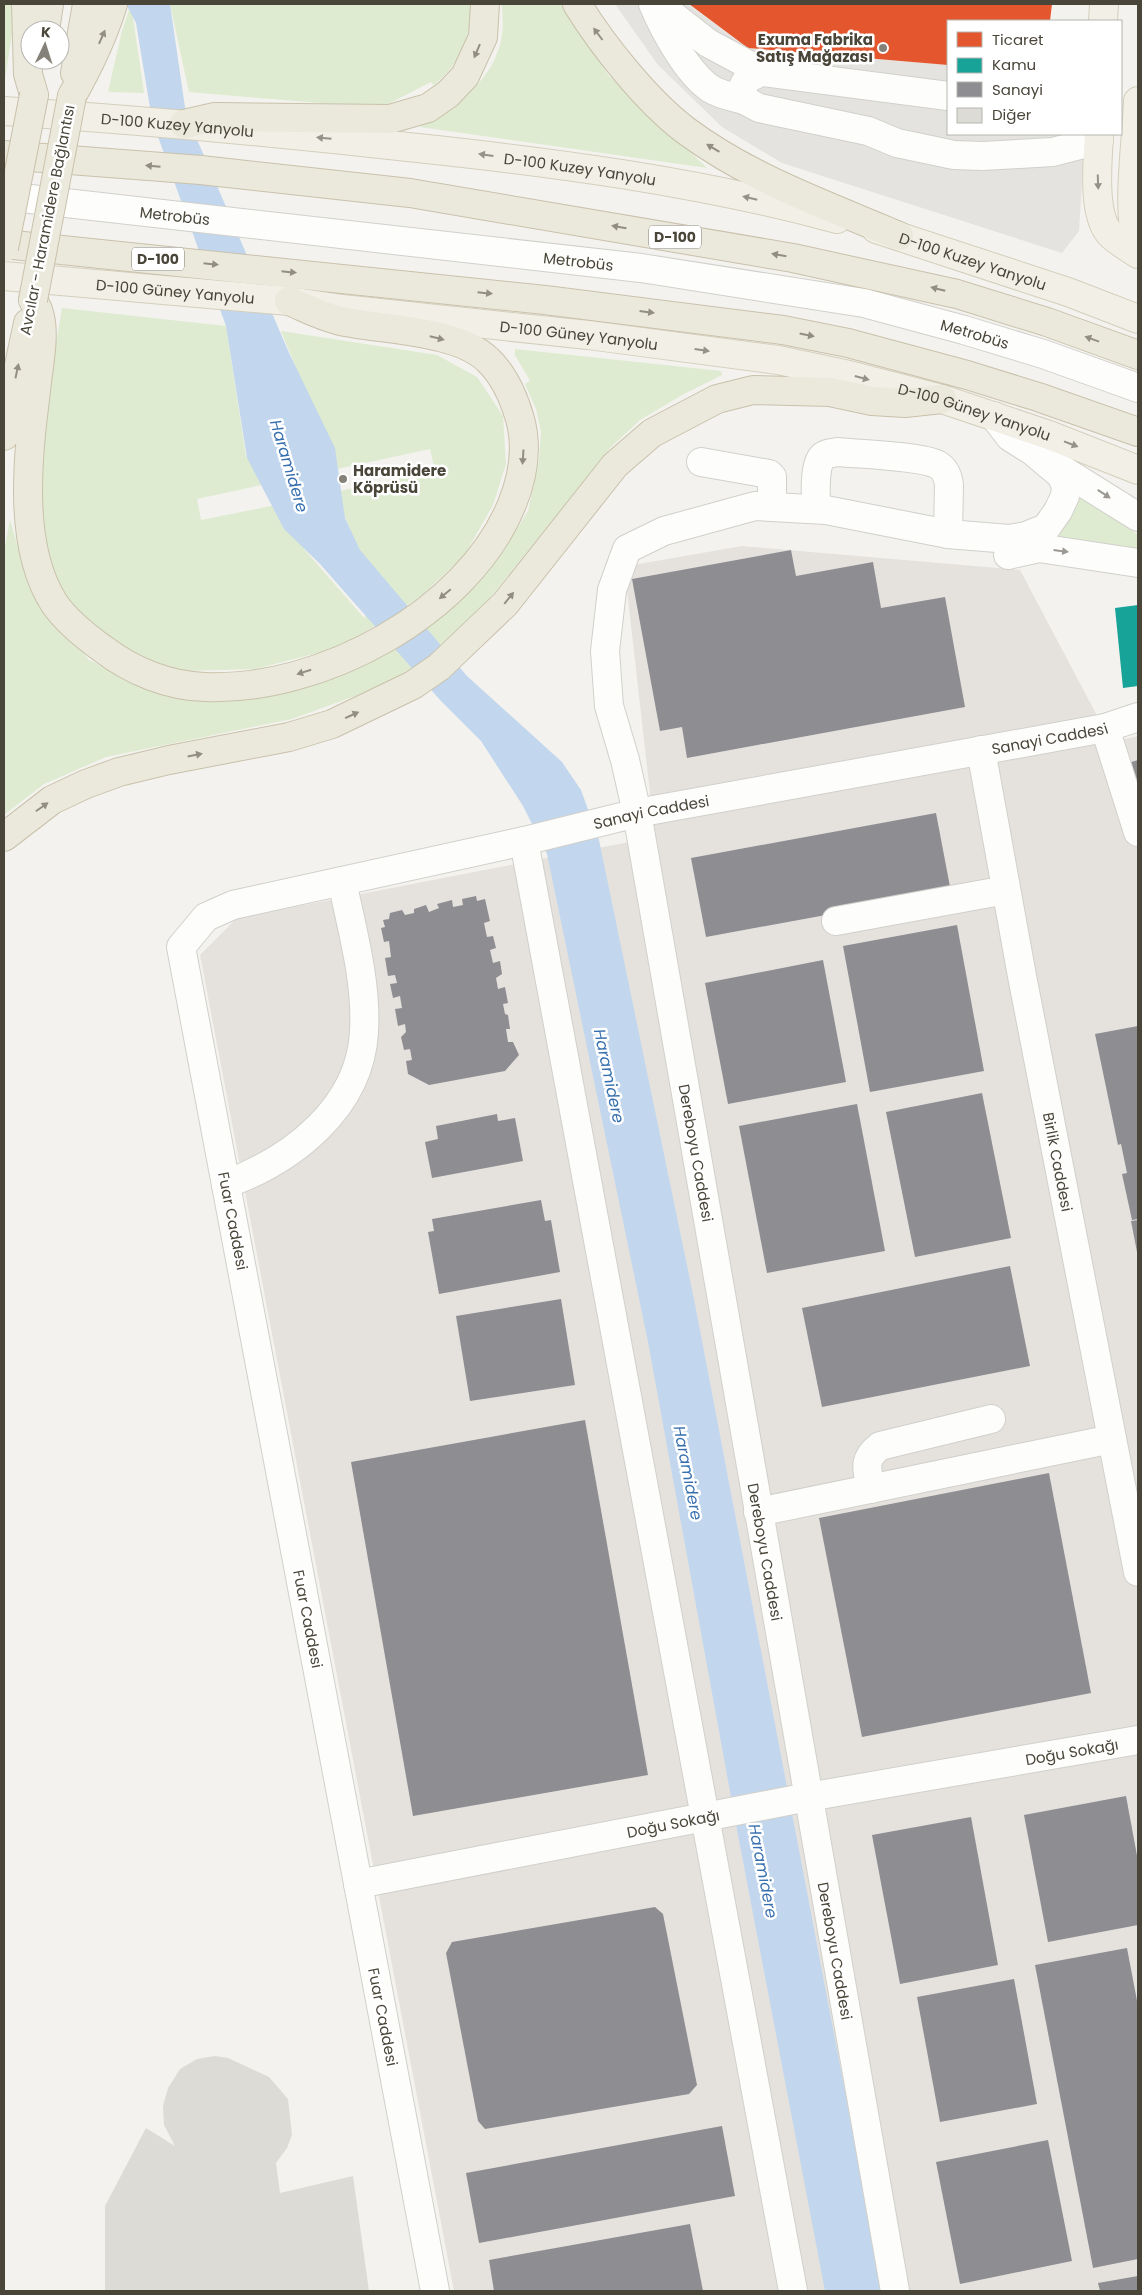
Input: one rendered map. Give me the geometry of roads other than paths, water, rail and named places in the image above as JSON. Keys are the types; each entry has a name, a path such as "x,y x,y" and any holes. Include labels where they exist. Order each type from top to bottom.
{"highway":[{"path":"26,4 28,74 34,95"},
{"path":"47,20 50,4"},
{"name":"Avcılar - Haramidere Bağlantısı","path":"4,436 33,300 72,96 87,4"},
{"path":"72,96 87,70 104,31 113,4"},
{"path":"184,124 215,117 390,119 428,108 448,94 465,76 483,37 485,4"},
{"path":"577,4 586,19 638,84 684,129 782,187 899,236"},
{"path":"4,248 38,70"},
{"name":"D-100","path":"4,155 201,170 410,193 794,258 957,294 1048,322 1138,355"},
{"name":"D-100","path":"4,244 535,299 783,330 848,343 967,375 1038,397 1138,432"},
{"path":"33,300 41,318 40,348 30,447 29,512 32,537 45,586 54,604 66,618 87,638 111,656 143,673 175,684 205,687 236,687 271,682 304,672 342,659 410,622 446,594 474,568 505,521 520,484 524,457 524,431 517,406 502,377 486,358 462,345 439,338 338,320 289,301"},
{"path":"4,836 52,800 86,784 119,772 169,760 289,737 332,724 414,685 439,667 505,604 615,465 652,433 717,399 754,390 830,392 872,401 904,403 942,400"}],"main road":[{"path":"1103,20 1104,4"},
{"path":"1132,110 1131,210 1138,254"},
{"name":"D-100 Kuzey Yanyolu","path":"4,111 184,124 479,154 647,178 751,198 899,236 1068,292 1138,319"},
{"path":"1099,137 1098,182 1102,220 1111,236 1138,254"},
{"name":"D-100 Güney Yanyolu","path":"4,276 143,286 289,301 342,309 588,335 778,360 849,375 942,400 994,416 1138,470"}],"street":[{"path":"653,4 678,54 704,82 720,93 768,110 868,131 906,145 954,155 983,156 1053,152 1099,137"},
{"path":"658,4 708,43 762,72 947,96"},
{"path":"744,100 742,91 744,82 750,76 762,72"},
{"name":"Metrobüs","path":"4,196 251,222 523,256 641,268 864,303 1043,354 1138,388"},
{"path":"994,416 1010,437 1138,517"},
{"path":"816,509 817,471 819,461 825,454 837,452 912,459 936,464 943,469 948,477 948,534"},
{"path":"948,534 1009,539 1026,536 1046,528 1058,511 1065,496 1066,486 1061,475 1036,454"},
{"path":"701,462 769,474 774,485 772,507"},
{"name":"Dereboyu Caddesi","path":"895,2291 636,814 625,760 609,706 605,651 612,590 627,550 664,531 755,506 816,509 948,534"},
{"path":"948,534 984,551 1009,555 1039,548 1138,563"},
{"name":"Sanayi Caddesi","path":"181,947 206,917 233,905 524,841 636,814 1104,728 1138,717"},
{"path":"1104,728 1138,832"},
{"name":"Birlik Caddesi","path":"981,750 1006,890 1138,1572"},
{"path":"524,841 793,2291"},
{"path":"226,1184 271,1165 287,1155 316,1131 340,1098 356,1068 364,1032 362,976 342,881"},
{"path":"836,921 1006,890"},
{"name":"Fuar Caddesi","path":"181,947 435,2291"},
{"path":"871,1489 866,1463 872,1452 880,1446 991,1419"},
{"path":"758,1512 1112,1439"},
{"name":"Doğu Sokağı","path":"358,1884 704,1816 1138,1740"}],"water":[{"name":"Haramidere","path":"126,4 170,4 186,114 290,355 335,448 345,518 360,550 467,676 562,762 581,790 599,840 695,1304 883,2291 825,2291 737,1830 648,1342 547,854 523,806 481,741 440,700 320,564 284,529 247,458 226,326 152,120 136,23"}],"place":[{"name":"Exuma Fabrika Satış Mağazası","path":"883,48"},
{"name":"Haramidere Köprüsü","path":"343,479"}]}
